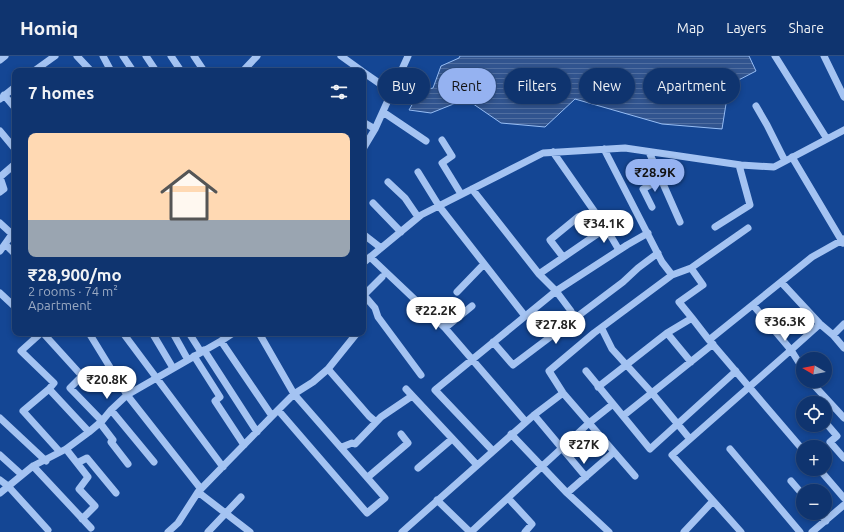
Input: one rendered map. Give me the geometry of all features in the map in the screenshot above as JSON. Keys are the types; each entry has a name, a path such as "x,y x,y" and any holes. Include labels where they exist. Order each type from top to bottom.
{"street":[{"path":"0,60 5,56"},
{"path":"38,68 55,56"},
{"path":"77,56 87,68"},
{"path":"103,56 109,68"},
{"path":"123,56 131,68"},
{"path":"146,56 154,68"},
{"path":"171,56 179,68"},
{"path":"194,56 202,68"},
{"path":"246,68 257,56"},
{"path":"341,56 358,68"},
{"path":"403,68 408,56"},
{"path":"775,56 827,139"},
{"path":"824,56 844,97"},
{"path":"366,74 378,82"},
{"path":"12,89 2,97 12,105"},
{"path":"366,144 387,104"},
{"path":"756,106 785,161"},
{"path":"383,112 426,141"},
{"path":"366,124 375,129"},
{"path":"366,260 418,217 543,153 625,148 739,165 774,167 844,130"},
{"path":"0,131 12,145"},
{"path":"442,140 452,156 442,163 461,194"},
{"path":"604,149 658,253 672,275"},
{"path":"553,152 606,228 619,250"},
{"path":"649,152 680,222"},
{"path":"623,416 691,362 753,305 812,257 843,241 792,157"},
{"path":"715,227 750,205 739,165"},
{"path":"0,192 4,189 0,177 12,167"},
{"path":"418,172 439,206 525,316"},
{"path":"652,207 643,189 661,179"},
{"path":"388,182 405,198 418,217"},
{"path":"472,189 539,274 556,291 571,311"},
{"path":"373,204 401,232"},
{"path":"562,257 550,240 578,217"},
{"path":"0,223 12,231"},
{"path":"539,274 606,228"},
{"path":"635,476 563,393 549,371 594,333 602,329 672,275 691,268 748,228"},
{"path":"493,450 435,390 556,291 648,233"},
{"path":"0,251 12,234"},
{"path":"366,236 381,248"},
{"path":"5,244 12,251"},
{"path":"493,342 513,366 624,282 638,268 658,253"},
{"path":"370,257 445,328 526,422"},
{"path":"457,292 484,264"},
{"path":"691,268 703,285 680,302 711,342 796,442"},
{"path":"366,292 382,277"},
{"path":"781,282 844,348"},
{"path":"0,293 12,304"},
{"path":"366,298 375,308 378,317 421,375"},
{"path":"753,305 791,350 796,358"},
{"path":"445,328 472,306"},
{"path":"598,387 627,366 667,333 692,318"},
{"path":"741,532 672,455 820,324"},
{"path":"832,335 844,324"},
{"path":"602,329 612,349 652,393 690,439"},
{"path":"667,333 691,362"},
{"path":"38,336 21,351 54,383 23,411 77,464 88,477 79,489 96,506 82,519"},
{"path":"45,336 82,376 70,388 101,422 112,440 111,442 128,464"},
{"path":"91,336 127,395 200,491 250,532"},
{"path":"125,336 223,467"},
{"path":"154,336 173,368"},
{"path":"175,336 220,397 215,401 244,445"},
{"path":"191,336 257,432"},
{"path":"0,493 34,466 63,451 89,432 101,422 127,395 228,336"},
{"path":"261,336 294,394 342,447 385,498 367,513 278,410"},
{"path":"168,532 178,523 200,491 294,394 313,382 328,369 355,336"},
{"path":"221,341 272,416"},
{"path":"328,369 376,422"},
{"path":"586,371 650,449 736,372"},
{"path":"816,388 844,418"},
{"path":"49,389 89,432"},
{"path":"406,389 477,465"},
{"path":"402,532 493,450 534,415 563,393"},
{"path":"342,447 352,442 355,444 381,417 412,396"},
{"path":"437,500 470,532 589,423 613,404"},
{"path":"111,410 154,462"},
{"path":"534,415 586,477"},
{"path":"0,418 46,461"},
{"path":"832,430 837,436 830,442 844,458"},
{"path":"368,477 408,443 401,434"},
{"path":"512,434 567,493 609,532"},
{"path":"418,468 452,439"},
{"path":"730,449 800,532"},
{"path":"567,493 614,452"},
{"path":"0,455 22,475"},
{"path":"77,464 87,458 116,493"},
{"path":"34,466 91,528"},
{"path":"826,476 844,498"},
{"path":"0,480 8,486 48,530"},
{"path":"791,481 796,487"},
{"path":"212,531 241,497"},
{"path":"508,498 532,524 524,532"},
{"path":"684,532 713,501"},
{"path":"832,515 844,505"},
{"path":"812,532 826,520"}],"water":[{"path":"460,56 749,56 756,71 740,79 740,68 643,68 643,104 726,104 722,129 662,124 592,104 635,104 635,68 579,68 579,100 575,99 571,103 571,68 504,68 504,104 570,104 545,127 501,123 473,104 496,104 496,68 440,68 441,66 459,58"},
{"path":"438,74 438,104 454,104 431,113 409,110 412,104 430,104 430,89 433,88"}]}
